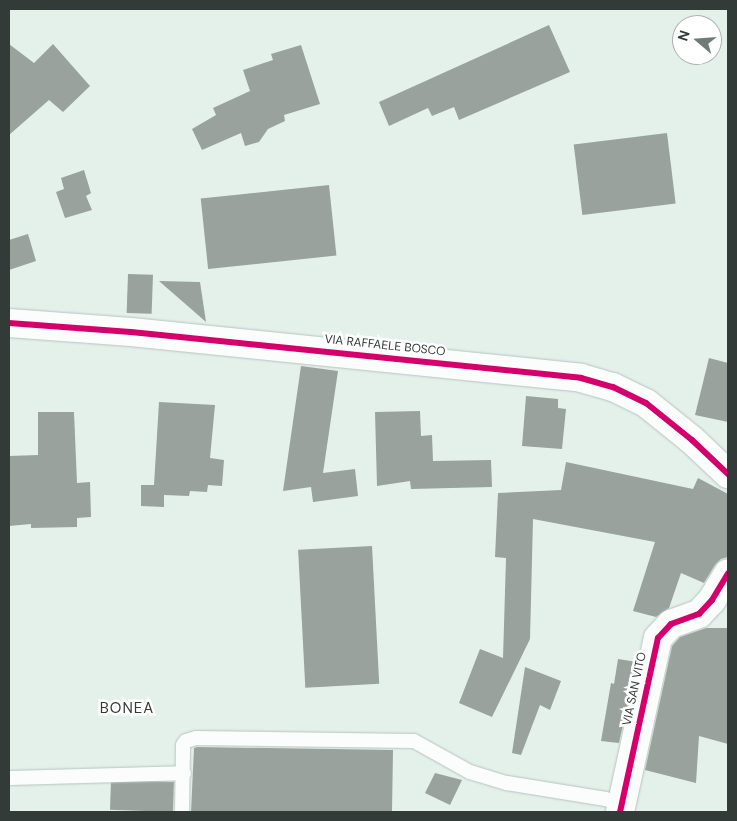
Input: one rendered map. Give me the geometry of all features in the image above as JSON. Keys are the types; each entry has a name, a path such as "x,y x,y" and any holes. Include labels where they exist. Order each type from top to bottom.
{"street":[{"name":"VIA RAFFAELE BOSCO","path":"9,322 581,378 613,386 646,403 692,440 728,474"},
{"name":"VIA SAN VITO","path":"620,809 658,638 671,624 699,614 712,600 728,573"}],"lane":[{"path":"182,812 183,745 186,741 196,738 414,741 470,772 507,783 606,799 620,809"},
{"path":"9,778 184,772"}],"building":[{"path":"549,25 570,72 459,120 454,107 432,116 428,108 389,126 379,102"},
{"path":"9,44 34,63 53,44 90,86 63,112 49,100 9,135"},
{"path":"301,45 320,104 284,115 285,121 268,129 259,142 245,146 241,133 202,150 192,129 216,115 213,108 250,91 243,70 273,60 271,54"},
{"path":"667,133 676,203 582,215 574,144"},
{"path":"84,170 91,193 86,196 92,210 65,218 56,192 64,189 61,178"},
{"path":"329,185 336,256 208,269 201,198"},
{"path":"28,234 36,261 9,270 9,240"},
{"path":"128,274 153,275 152,314 127,313"},
{"path":"159,281 200,282 206,322"},
{"path":"709,358 728,363 728,422 695,415"},
{"path":"301,366 338,371 323,473 355,469 358,496 313,502 311,487 283,491"},
{"path":"526,396 558,399 558,408 566,409 562,449 522,446"},
{"path":"159,402 215,405 210,458 224,460 222,486 208,485 207,492 190,491 189,496 164,495 164,507 141,506 141,485 154,485"},
{"path":"420,411 421,436 432,435 433,461 491,460 492,487 411,489 410,481 377,486 375,412"},
{"path":"38,412 74,412 77,483 90,482 91,517 77,518 77,527 31,528 31,524 9,526 9,456 38,455"},
{"path":"566,462 693,489 698,478 728,494 728,557 721,559 715,565 704,583 681,573 669,608 656,617 633,611 655,542 533,519 530,639 492,717 459,703 480,649 503,658 506,558 495,557 498,493 561,490"},
{"path":"372,546 379,684 305,688 298,550"},
{"path":"706,628 728,628 728,744 699,736 696,783 645,770 672,646 680,637"},
{"path":"618,659 637,662 619,743 601,741 611,683 614,684"},
{"path":"525,667 561,681 550,710 540,705 521,755 512,753"},
{"path":"194,748 393,750 392,812 191,812"},
{"path":"435,773 462,780 450,805 425,793"},
{"path":"111,780 174,782 173,812 110,810"}],"cycle path":[{"path":"9,323 131,332 581,378 613,387 646,403 692,440 728,474"},
{"path":"620,812 658,638 671,624 699,614 712,600 728,573"}],"district":[{"name":"BONEA","path":"127,709"}]}
